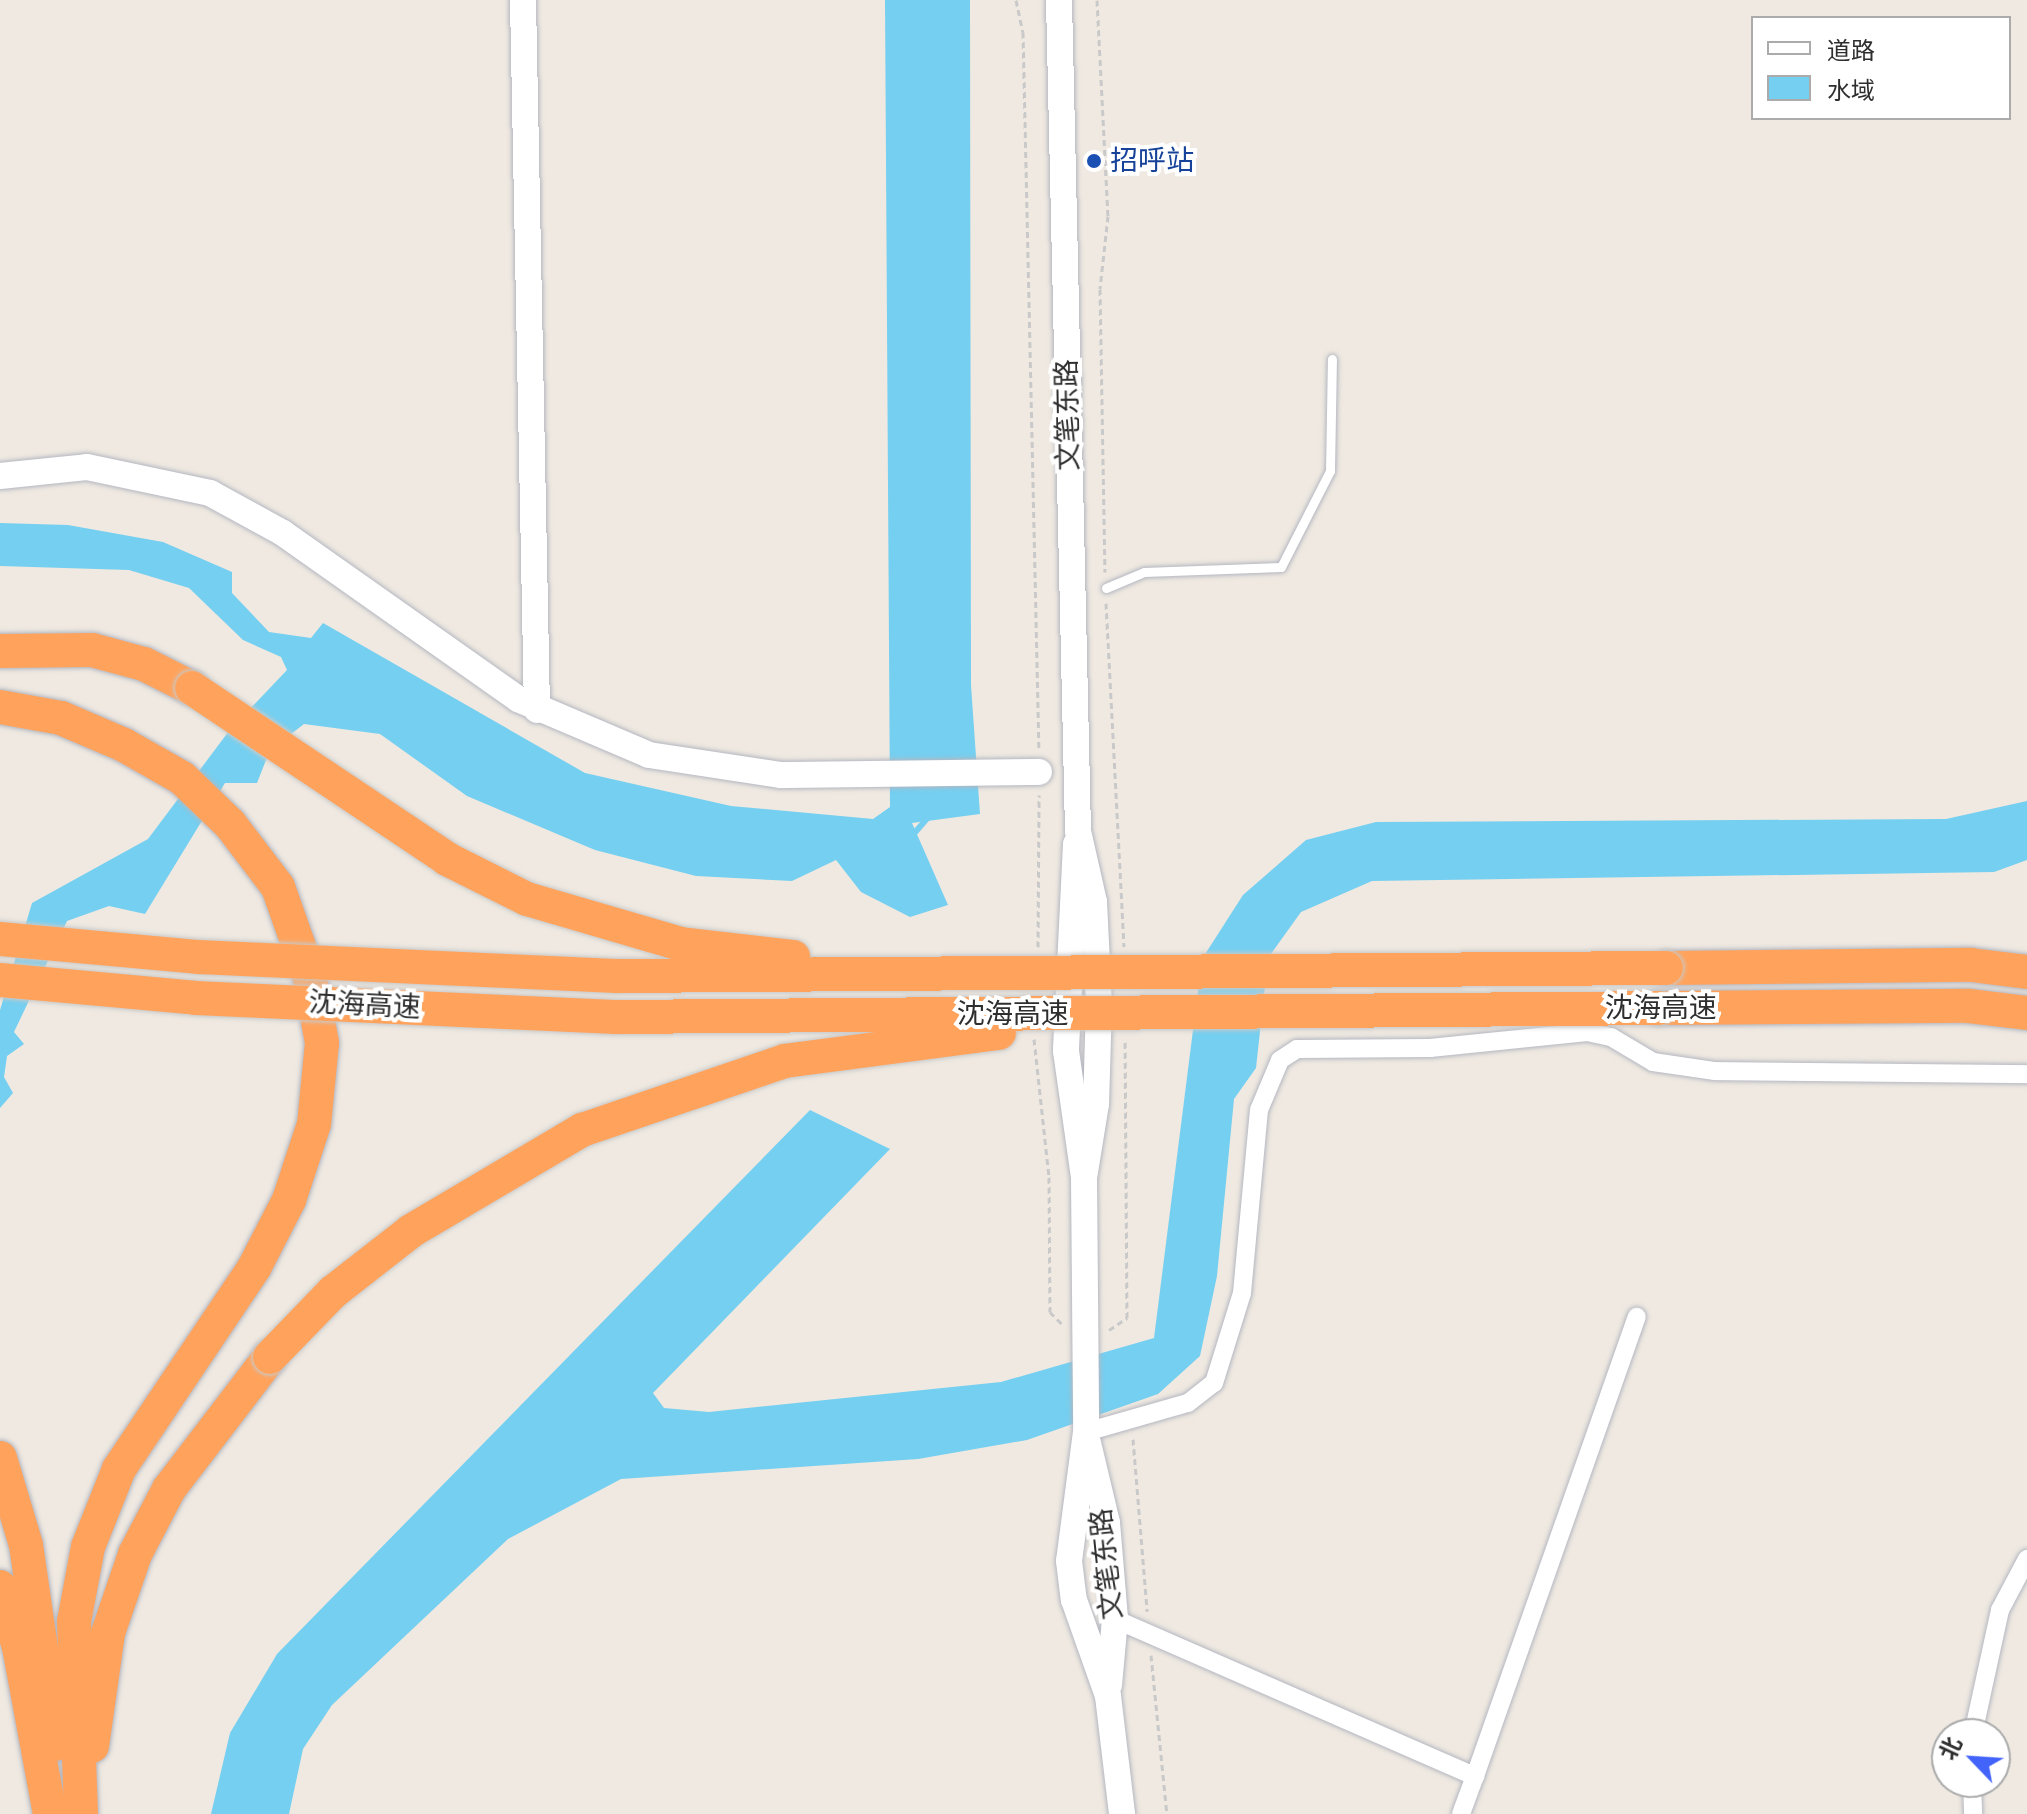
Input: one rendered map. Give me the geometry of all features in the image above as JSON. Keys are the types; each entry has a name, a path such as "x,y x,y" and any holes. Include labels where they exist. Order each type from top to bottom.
{"highway":[{"path":"0,651 92,650 144,664 192,688 447,859 592,921 681,944 845,963 1124,963"},
{"path":"0,707 61,718 182,778 230,824 278,887 310,978 322,1043 314,1124 289,1200 254,1268 127,1456 88,1547 74,1622 81,1814"},
{"name":"沈海高速","path":"0,939 199,957 616,976 1124,963 1666,968 1971,965 2027,972"},
{"name":"沈海高速","path":"0,980 196,998 615,1017 1137,1021 1658,1008 1969,1006 2027,1013"},
{"path":"89,1814 108,1633 135,1554 177,1477 270,1357 333,1292 411,1231 496,1175 610,1119 785,1061 1137,1021"},
{"path":"0,1458 26,1545 59,1814"},
{"path":"0,1587 19,1647 50,1814"}],"main road":[{"path":"523,0 537,710"},
{"name":"文笔东路","path":"1059,0 1078,831 1094,902 1099,1004 1096,1104 1084,1178 1086,1432 1069,1561 1074,1600 1108,1696"},
{"path":"0,476 87,467 210,493 274,527 537,710 602,740 694,766 874,773 1039,772"},
{"name":"文笔东路","path":"1086,1432 1107,1523 1115,1619 1108,1696 1122,1814"}],"street":[{"path":"1086,1432 1188,1403 1214,1383 1242,1293 1259,1110 1280,1060 1297,1049 1430,1048 1587,1032 1611,1037 1653,1062 1715,1071 2027,1074"},
{"path":"1461,1814 1637,1317"},
{"path":"1976,1718 2000,1610 2027,1559"},
{"path":"1115,1619 1475,1776"}],"lane":[{"path":"1106,588 1144,572 1281,567 1330,471 1332,359"}],"path":[{"path":"1016,0 1023,32 1039,772 1037,961"},
{"path":"1097,0 1107,156 1100,289 1106,588 1124,963"},
{"path":"1035,1024 1049,1177 1050,1312 1085,1346 1127,1318 1137,1021"}],"water":[{"path":"885,0 970,0 971,685 980,814 912,823 948,905 910,917 861,892 836,860 792,881 696,876 595,850 467,796 380,734 304,724 270,750 257,783 225,783 145,914 109,906 67,921 14,1032 24,1044 7,1056 4,1077 13,1093 0,1108 0,1010 32,903 148,839 229,731 287,670 281,657 243,640 189,588 129,570 0,566 0,523 68,525 163,542 232,572 232,593 269,632 311,638 323,623 585,773 731,806 873,819 890,807"},
{"path":"2027,801 2027,860 1994,872 1372,881 1301,912 1268,958 1256,1068 1234,1099 1217,1276 1200,1356 1158,1394 1027,1440 918,1459 621,1479 508,1539 332,1705 303,1749 289,1814 211,1814 230,1733 277,1654 810,1110 890,1149 653,1393 664,1408 709,1412 1001,1382 1154,1338 1202,959 1243,895 1306,840 1376,822 1946,819"}],"waterway":[{"path":"911,837 930,815"}],"place":[{"name":"招呼站","path":"1094,161"}]}
